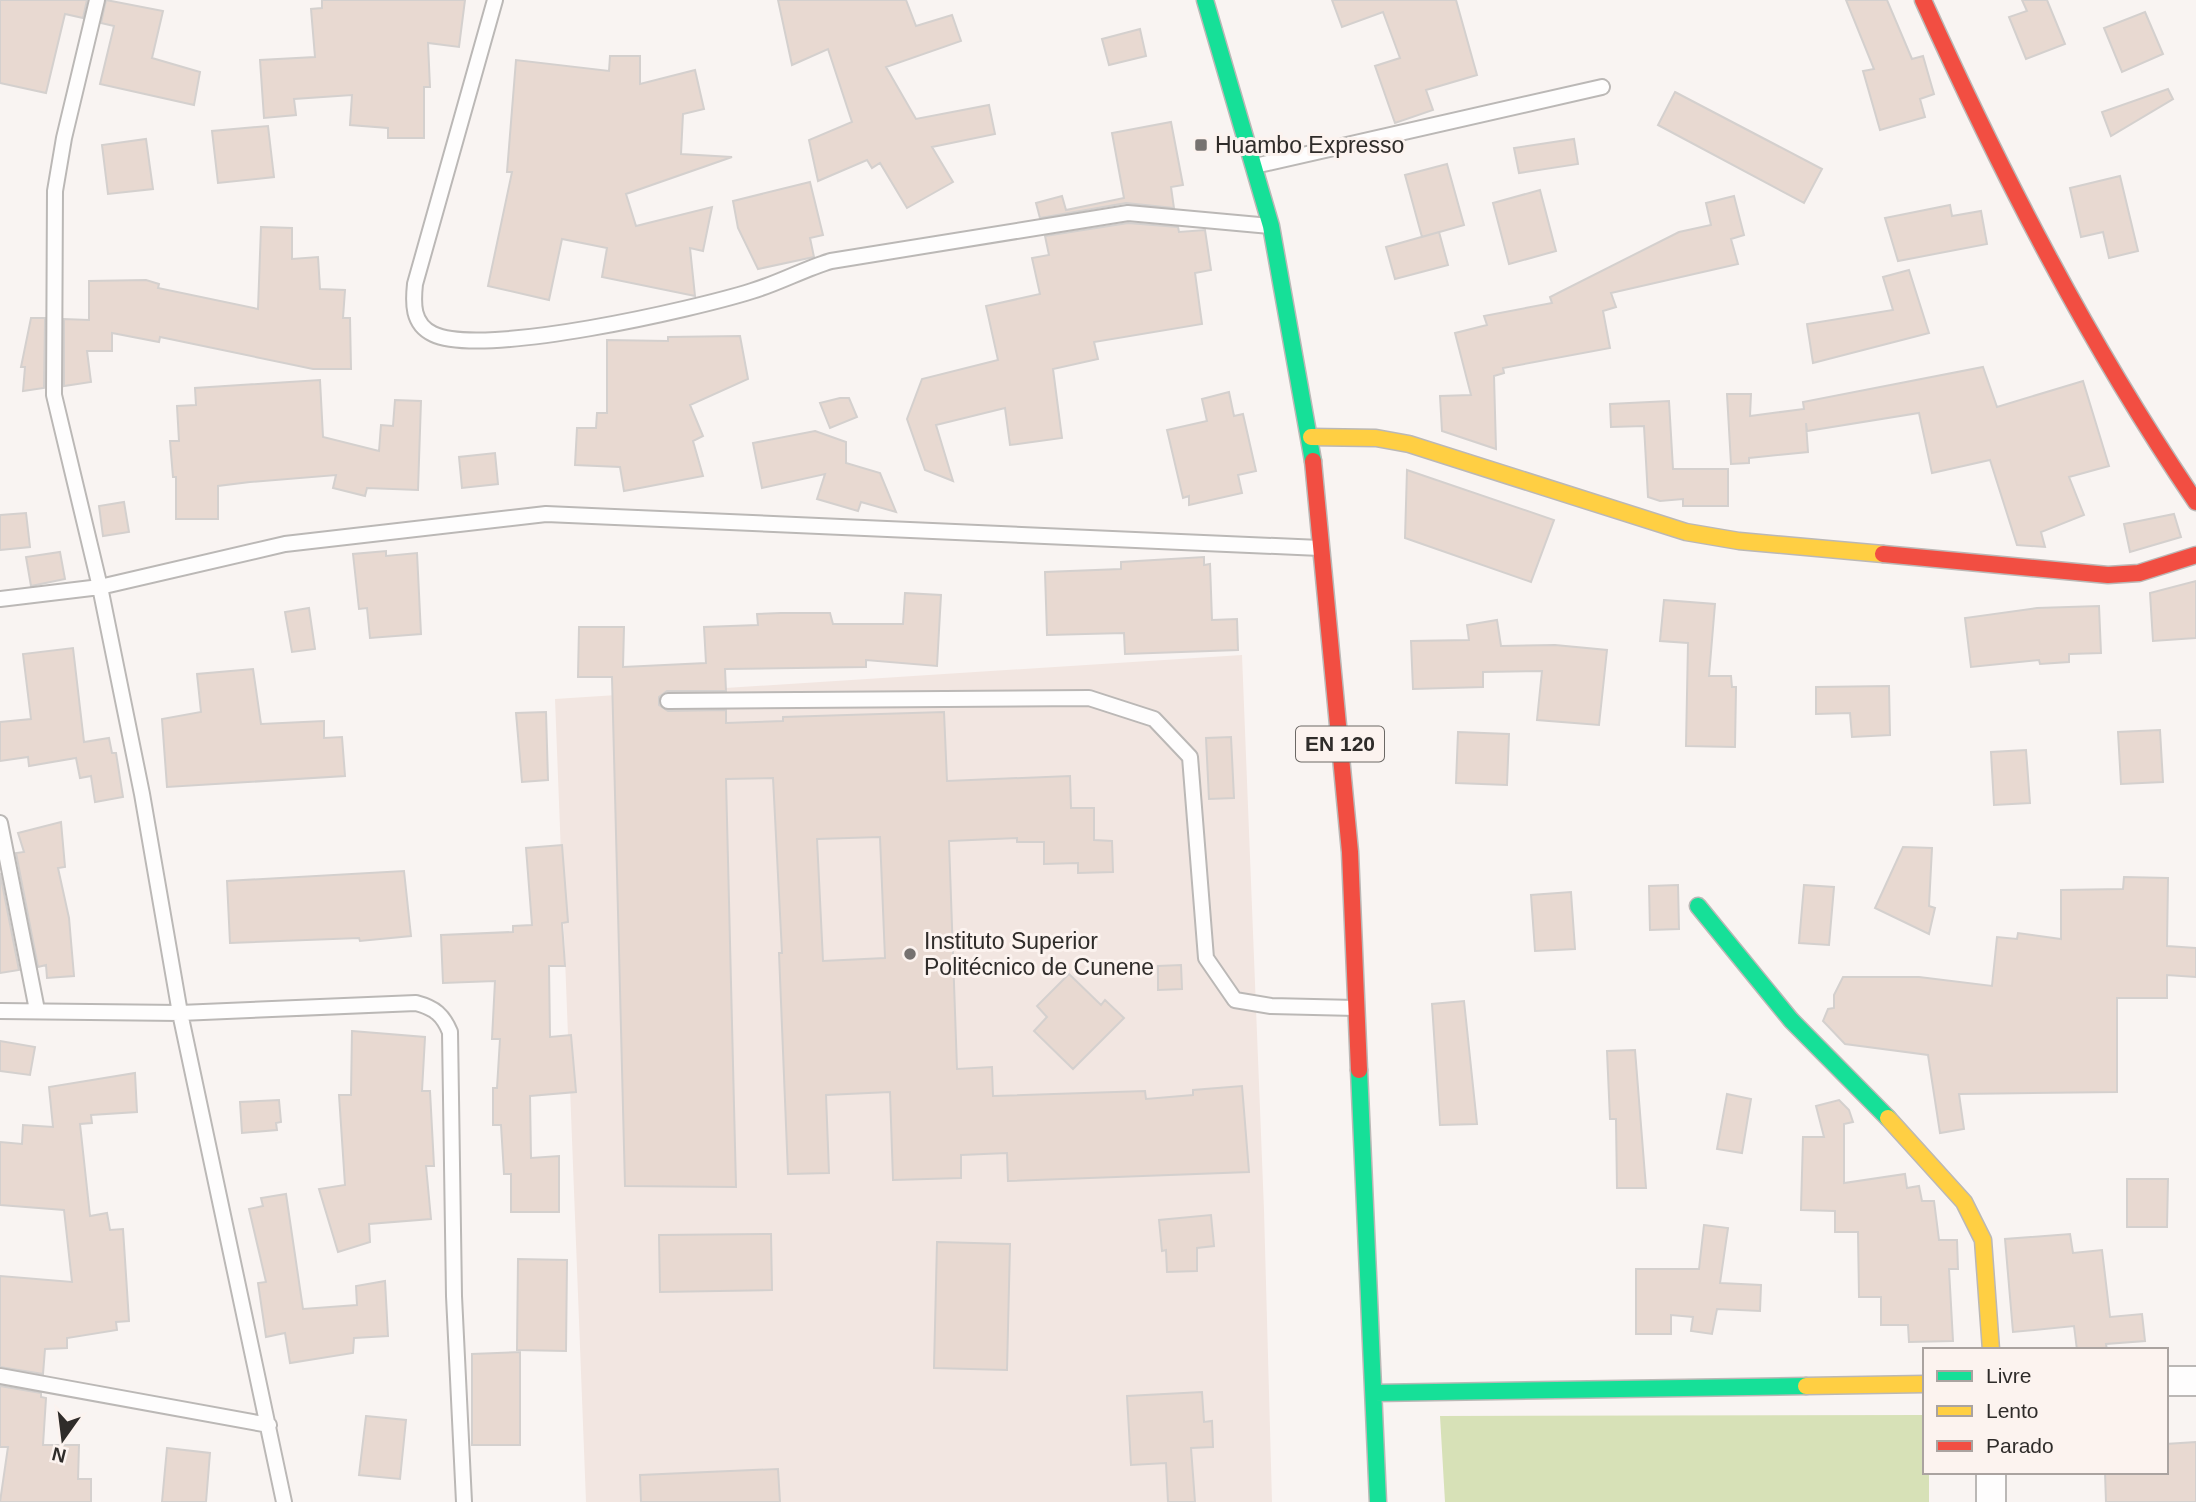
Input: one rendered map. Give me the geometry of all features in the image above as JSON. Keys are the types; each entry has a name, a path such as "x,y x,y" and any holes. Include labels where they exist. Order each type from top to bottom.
{"street":[{"name":"EN 120","path":"1205,0 1256,166 1271,226 1311,437 1350,852 1378,1502"},
{"path":"1923,0 1991,152 2089,337 2196,502"},
{"path":"1311,437 1376,438 1409,444 1686,532 1739,541 2108,575 2139,573 2196,555"},
{"path":"1698,906 1791,1020 1903,1133 1964,1202 1983,1240 1992,1348"},
{"path":"2168,1381 2196,1381"},
{"path":"1375,1393 1923,1384"},
{"path":"1991,1474 1991,1502"}],"lane":[{"path":"97,0 64,138 55,191 55,405 100,587 142,794 180,1013 235,1282 284,1502"},
{"path":"495,0 415,284 412,307 418,321 431,334 447,339 485,342 617,324 753,291 831,261 1077,219 1129,213 1271,226"},
{"path":"1256,166 1602,87"},
{"path":"0,599 100,587 285,544 546,514 1322,548"},
{"path":"668,701 1088,698 1154,719 1190,757 1206,958 1234,1000 1271,1006 1357,1008"},
{"path":"0,823 37,1010"},
{"path":"0,1011 180,1013 416,1003 431,1007 444,1018 450,1032 454,1296 464,1502"},
{"path":"0,1376 269,1426"}],"shaded area":[{"name":"Instituto Superior Politécnico de Cunene","path":"1242,655 1264,1210 1272,1502 586,1502 555,699"}],"green space":[{"path":"1923,1415 1923,1474 1929,1474 1929,1502 1445,1502 1440,1416"}],"building":[{"path":"0,0 87,0 83,18 65,14 46,93 0,83"},
{"path":"106,0 163,11 152,58 200,72 194,105 100,84 114,26 101,23"},
{"path":"322,0 465,0 459,47 428,43 430,87 424,87 424,138 388,138 388,128 350,125 352,95 294,99 296,115 264,118 260,60 315,57 311,9 322,8"},
{"path":"778,0 906,0 916,26 952,15 961,41 886,67 916,119 989,105 995,134 932,147 953,182 907,208 880,163 872,168 867,160 818,181 809,140 852,122 828,49 792,65"},
{"path":"1332,0 1456,0 1477,75 1426,90 1433,110 1395,123 1375,66 1400,58 1383,12 1342,27"},
{"path":"1846,0 1887,0 1912,59 1923,56 1934,94 1920,99 1925,117 1880,130 1863,71 1874,69"},
{"path":"2022,0 2047,0 2065,44 2026,59 2009,17 2027,11"},
{"path":"2145,12 2163,54 2122,72 2104,28"},
{"path":"1140,29 1146,56 1109,65 1102,39"},
{"path":"610,56 640,56 640,84 695,70 704,109 683,114 681,154 732,157 626,194 636,226 712,207 703,251 690,248 695,296 602,277 607,248 562,239 549,300 488,286 512,172 507,172 516,60 609,71"},
{"path":"2168,89 2173,99 2111,136 2102,112"},
{"path":"1675,92 1822,169 1804,203 1658,125"},
{"path":"1171,122 1183,185 1171,187 1174,208 1126,203 1040,218 1036,203 1062,196 1066,210 1124,198 1112,133"},
{"path":"268,126 274,177 218,183 212,131"},
{"path":"146,139 153,189 108,194 102,145"},
{"path":"1574,139 1578,164 1519,173 1514,148"},
{"path":"1447,164 1464,225 1422,237 1405,175"},
{"path":"2120,176 2138,251 2109,258 2103,232 2081,237 2070,188"},
{"path":"810,182 823,235 810,238 814,257 758,269 738,228 733,201"},
{"path":"1540,190 1556,251 1509,264 1493,203"},
{"path":"1734,196 1744,235 1731,239 1738,264 1611,293 1616,307 1603,311 1610,348 1503,368 1504,373 1494,376 1496,449 1442,431 1440,396 1471,395 1455,333 1487,325 1484,316 1552,303 1550,297 1679,232 1711,225 1706,203"},
{"path":"1950,205 1952,216 1981,211 1987,244 1898,261 1885,218"},
{"path":"1128,223 1178,227 1179,232 1205,230 1211,270 1195,273 1202,324 1094,342 1098,359 1053,369 1062,438 1010,445 1005,408 936,425 953,481 925,470 907,419 922,379 998,360 986,306 1040,294 1032,258 1049,255 1045,236"},
{"path":"261,227 292,228 292,259 318,257 320,289 345,290 343,318 350,318 351,369 313,369 160,337 159,342 112,333 112,351 87,351 91,382 64,386 64,319 89,320 89,281 146,280 159,284 158,288 258,309"},
{"path":"1439,232 1448,265 1395,279 1386,247"},
{"path":"1909,270 1929,333 1813,363 1807,324 1893,310 1883,277"},
{"path":"31,318 45,318 44,388 23,391 25,367 21,367"},
{"path":"740,336 748,379 690,405 703,436 693,441 703,476 624,491 620,467 575,465 577,428 596,428 597,413 607,413 607,340 668,341 668,337"},
{"path":"1983,367 1997,407 2083,381 2109,466 2069,477 2084,515 2041,532 2045,547 2017,545 1990,460 1932,473 1919,413 1807,431 1806,423 1808,452 1749,458 1749,463 1731,464 1727,394 1751,394 1750,416 1804,409 1803,402"},
{"path":"320,380 323,437 379,451 381,425 393,426 395,400 421,401 418,490 367,488 365,496 333,488 336,475 250,482 218,486 218,519 176,519 176,477 173,477 170,441 179,441 177,406 196,405 195,388"},
{"path":"1229,392 1234,416 1243,414 1256,471 1238,475 1242,493 1189,505 1189,496 1183,498 1167,430 1207,421 1202,399"},
{"path":"849,398 857,417 830,428 820,403"},
{"path":"1669,401 1673,469 1728,469 1728,506 1683,506 1683,499 1660,501 1648,497 1644,426 1611,427 1610,404"},
{"path":"815,431 846,442 846,463 880,473 896,512 861,502 858,511 817,499 825,474 762,488 753,443"},
{"path":"495,453 498,484 462,488 459,457"},
{"path":"1407,470 1554,520 1531,582 1405,538"},
{"path":"124,502 129,532 103,536 99,506"},
{"path":"26,513 30,547 0,550 0,515"},
{"path":"2174,514 2181,537 2130,552 2124,524"},
{"path":"386,551 386,556 417,553 421,634 370,638 367,608 359,609 353,554"},
{"path":"60,552 65,579 31,586 26,557"},
{"path":"1204,557 1204,565 1210,564 1212,620 1237,619 1238,650 1125,654 1124,633 1047,635 1045,572 1121,569 1121,562"},
{"path":"2196,581 2196,638 2153,641 2150,593"},
{"path":"905,593 941,595 937,666 866,660 866,667 725,669 726,691 667,691 659,697 659,705 668,711 726,710 726,723 783,721 783,717 944,712 947,781 1070,776 1071,808 1094,808 1094,840 1112,841 1113,872 1078,873 1078,863 1044,864 1044,842 1017,842 1017,838 949,841 957,1069 992,1067 993,1096 1145,1091 1146,1099 1193,1095 1193,1090 1242,1086 1249,1172 1008,1181 1007,1153 961,1155 961,1178 893,1180 890,1092 826,1095 829,1173 788,1174 779,953 782,953 773,778 726,779 736,1187 625,1186 612,677 578,677 579,627 624,627 623,667 706,663 704,627 758,625 757,614 830,613 833,624 903,624","holes":["880,837 885,958 823,961 817,839"]},
{"path":"1664,600 1715,604 1709,676 1731,676 1732,687 1736,687 1735,747 1686,746 1688,643 1660,641"},
{"path":"2099,606 2101,653 2069,654 2069,662 2040,664 2039,660 1971,667 1965,618 2037,608"},
{"path":"309,608 315,649 292,652 285,612"},
{"path":"1497,620 1501,646 1555,645 1607,650 1599,725 1537,720 1542,671 1483,672 1483,687 1413,689 1411,641 1469,640 1467,625"},
{"path":"73,648 84,742 109,738 112,753 116,753 123,797 95,802 91,776 80,778 76,758 29,766 28,757 0,761 0,722 31,719 23,654"},
{"path":"253,669 261,724 324,721 324,738 342,737 345,776 167,787 162,719 201,712 197,674"},
{"path":"1889,686 1890,735 1852,737 1850,713 1816,714 1816,687"},
{"path":"546,712 548,780 522,782 516,713"},
{"path":"2160,730 2163,782 2121,784 2118,732"},
{"path":"1458,732 1509,734 1507,785 1456,783"},
{"path":"1231,737 1234,798 1209,799 1206,738"},
{"path":"2026,750 2030,803 1994,805 1991,752"},
{"path":"61,822 65,867 58,868 69,918 74,976 47,978 46,965 38,967 16,853 24,852 18,833"},
{"path":"562,845 568,922 562,923 565,966 549,966 550,1037 571,1035 576,1092 530,1096 531,1158 559,1156 559,1212 511,1212 511,1174 504,1174 501,1125 493,1125 493,1088 497,1088 500,1039 492,1039 495,981 443,983 441,935 513,932 513,926 532,925 526,848"},
{"path":"1903,847 1932,848 1929,906 1935,908 1929,934 1875,908"},
{"path":"404,871 411,936 360,941 359,938 230,943 227,881"},
{"path":"0,873 19,970 0,973"},
{"path":"2124,877 2168,878 2167,946 2196,948 2196,977 2167,975 2167,998 2117,998 2117,1092 1959,1094 1964,1129 1940,1133 1928,1055 1845,1044 1823,1021 1828,1009 1834,1008 1834,995 1843,977 1919,977 1992,986 1997,937 2017,939 2018,933 2061,939 2061,890 2123,889"},
{"path":"1678,885 1679,929 1650,930 1649,886"},
{"path":"1804,885 1834,887 1829,945 1799,943"},
{"path":"1571,892 1575,949 1535,951 1531,895"},
{"path":"1181,965 1182,989 1158,990 1158,966"},
{"path":"1069,974 1101,1005 1105,1000 1124,1018 1073,1069 1034,1031 1047,1017 1037,1006"},
{"path":"1464,1001 1477,1124 1440,1125 1432,1004"},
{"path":"352,1031 425,1037 422,1091 430,1091 434,1166 426,1166 431,1219 369,1224 370,1242 338,1252 319,1189 345,1185 339,1095 351,1095"},
{"path":"0,1041 35,1047 30,1075 0,1071"},
{"path":"1635,1050 1646,1188 1617,1188 1616,1119 1610,1119 1607,1051"},
{"path":"135,1073 137,1112 91,1115 92,1123 80,1124 90,1216 107,1213 110,1230 123,1229 129,1321 116,1322 117,1330 67,1338 67,1348 45,1349 43,1374 0,1367 0,1276 72,1282 64,1210 0,1205 0,1142 22,1144 23,1125 53,1127 49,1087"},
{"path":"1727,1094 1751,1099 1742,1153 1717,1149"},
{"path":"279,1100 281,1122 276,1123 277,1130 242,1133 240,1102"},
{"path":"1839,1100 1849,1110 1853,1122 1844,1124 1844,1183 1905,1174 1907,1188 1919,1186 1922,1201 1934,1201 1939,1240 1957,1240 1958,1269 1949,1269 1953,1341 1909,1342 1908,1325 1881,1325 1881,1297 1859,1297 1858,1232 1835,1232 1835,1211 1801,1210 1803,1137 1824,1137 1816,1106"},
{"path":"2127,1179 2168,1179 2167,1227 2127,1227"},
{"path":"286,1194 303,1309 357,1305 356,1286 385,1281 388,1336 354,1338 353,1353 290,1363 285,1333 266,1337 258,1283 266,1282 249,1209 263,1206 261,1198"},
{"path":"1211,1215 1214,1246 1197,1248 1197,1271 1167,1272 1166,1250 1162,1251 1159,1220"},
{"path":"1704,1225 1728,1228 1720,1283 1761,1285 1760,1311 1717,1309 1712,1334 1691,1331 1693,1317 1671,1315 1671,1334 1636,1334 1636,1269 1699,1269"},
{"path":"771,1234 772,1290 660,1292 659,1235"},
{"path":"2070,1234 2073,1253 2102,1250 2110,1317 2142,1314 2145,1341 2106,1344 2107,1348 2077,1348 2074,1326 2013,1332 2005,1239"},
{"path":"937,1242 1010,1244 1007,1370 934,1368"},
{"path":"518,1259 567,1260 566,1351 517,1350"},
{"path":"520,1352 520,1445 472,1445 472,1354"},
{"path":"0,1386 41,1393 41,1397 46,1398 43,1445 79,1445 78,1479 91,1479 91,1502 0,1502 8,1447 0,1447"},
{"path":"1202,1392 1204,1422 1212,1421 1213,1447 1191,1448 1195,1502 1168,1502 1166,1463 1131,1465 1127,1396"},
{"path":"366,1416 406,1420 400,1479 359,1475"},
{"path":"2196,1442 2196,1502 2106,1502 2105,1474 2168,1474 2168,1444"},
{"path":"167,1448 210,1453 206,1502 162,1502"},
{"path":"778,1469 780,1502 641,1502 640,1475"}],"traffic: fast":[{"path":"1205,0 1271,226 1313,461"},
{"path":"1698,906 1791,1020 1888,1118"},
{"path":"1359,1070 1378,1502"},
{"path":"1375,1393 1806,1386"}],"traffic: slow":[{"path":"1311,437 1376,438 1409,444 1686,532 1739,541 1883,554"},
{"path":"1888,1118 1964,1202 1983,1240 1991,1348"},
{"path":"1806,1386 1923,1384"}],"traffic: jam":[{"path":"1923,0 1984,130 2049,257 2119,381 2196,502"},
{"path":"1313,461 1350,852 1359,1070"},
{"path":"1883,554 2108,575 2139,573 2196,555"}],"place":[{"name":"Huambo Expresso","path":"1201,145"},
{"name":"Instituto Superior Politécnico de Cunene","path":"910,954"}]}
